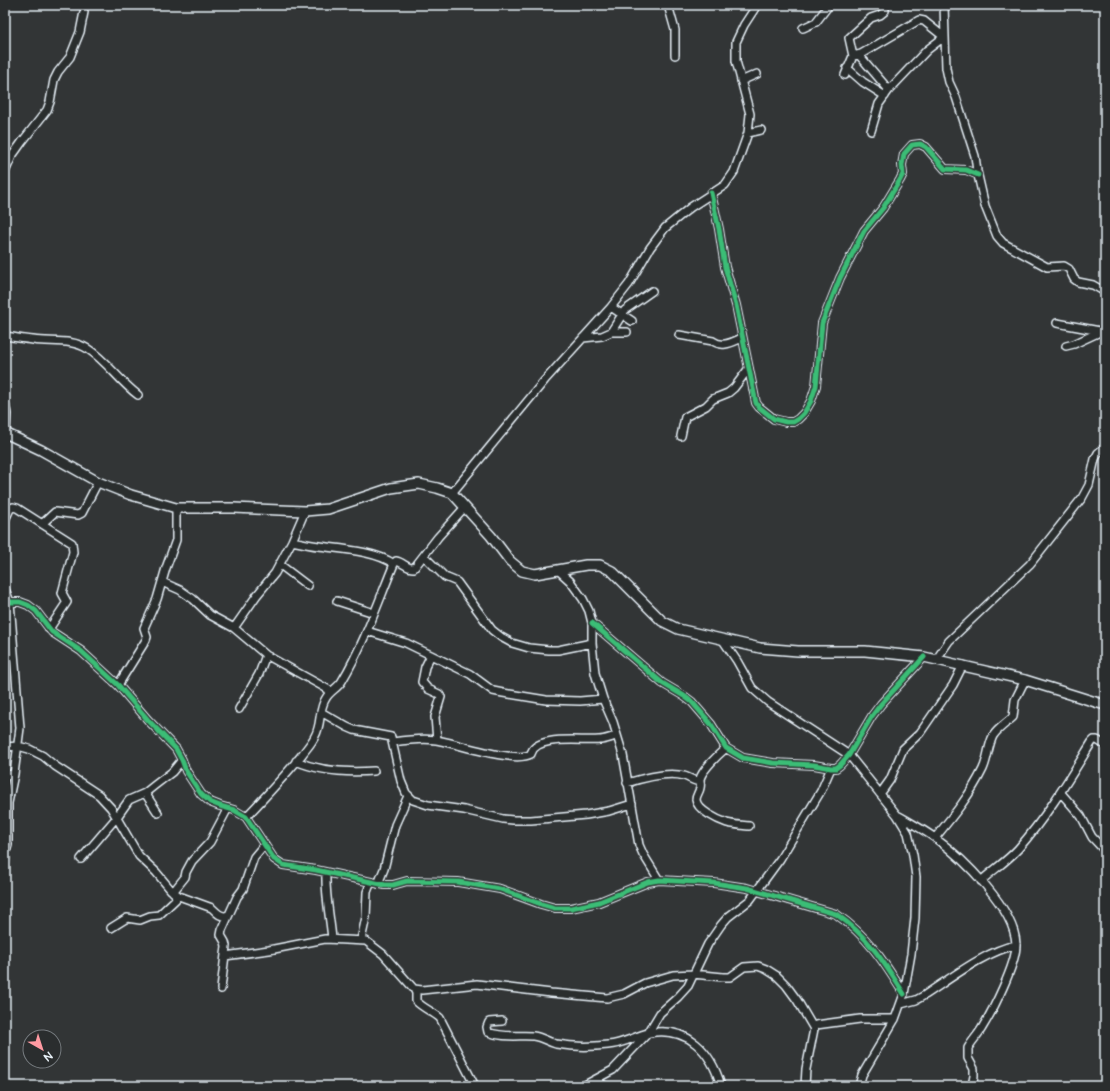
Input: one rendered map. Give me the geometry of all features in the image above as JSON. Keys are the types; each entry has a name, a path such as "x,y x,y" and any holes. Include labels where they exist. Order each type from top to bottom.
{"main road":[{"path":"6,434 41,450 98,482 131,495 176,508 234,508 305,511 328,509 391,488 419,484 452,493 491,536 510,561 522,571 535,574 559,571 586,565 600,565 612,571 662,621 678,629 760,648 798,651 865,651 924,657 1025,680 1105,704"}],"street":[{"path":"668,5 675,30 676,55"},
{"path":"452,493 545,380 611,307 629,284 650,248 665,228 691,207 725,185 734,172 748,133 750,114 736,60 736,42 744,25 757,5"},
{"path":"803,28 816,22 829,5"},
{"path":"885,5 885,11 880,15 871,18 849,38 856,56 887,93"},
{"path":"944,5 946,68 975,156 985,206 999,240 1047,267 1064,266 1069,269 1074,279 1078,282 1094,285 1105,292"},
{"path":"5,172 12,156 47,110 54,80 58,72 70,57 80,32 84,12"},
{"path":"887,93 863,82 846,71 856,56 919,20 924,21 944,37"},
{"path":"871,131 879,104 887,93 927,50 944,37"},
{"path":"741,81 757,74"},
{"path":"748,133 761,130"},
{"path":"711,193 719,229 725,268 736,305 756,403 774,419 793,422 798,420 804,413 811,401 816,386 822,323 840,278 860,237 883,208 900,180 904,154 912,145 920,144 926,147 945,169 966,170 978,175"},
{"path":"611,332 625,310 652,291"},
{"path":"611,307 632,321"},
{"path":"1057,323 1104,330"},
{"path":"1066,346 1074,344 1104,330"},
{"path":"583,338 602,336 611,332 626,332"},
{"path":"679,335 713,340 718,344 723,345 742,338"},
{"path":"5,336 33,340 63,341 80,345 101,359 128,388 138,395"},
{"path":"681,436 685,417 706,406 713,399 728,393 734,388 749,368"},
{"path":"5,403 7,414 6,434"},
{"path":"936,660 949,641 1030,564 1082,498 1089,485 1095,459 1098,453 1105,447"},
{"path":"42,524 54,512 82,513 98,482"},
{"path":"5,520 10,509 13,507 17,508 72,543 73,547 62,593 67,602 49,629"},
{"path":"246,817 296,761 315,737 325,699 331,691 341,683 367,631 396,561 414,568 438,537 465,507"},
{"path":"118,685 147,637 144,628 157,599 176,540 176,508"},
{"path":"234,628 280,564 305,511"},
{"path":"292,541 360,552 387,559 394,564"},
{"path":"424,556 445,577 457,582 492,630 512,643 529,648 549,650 592,643"},
{"path":"280,564 308,586"},
{"path":"559,571 570,581 583,599 589,611 592,623 595,673 623,754 639,845 659,880"},
{"path":"162,582 180,590 193,599 210,615 234,628 266,655 331,691"},
{"path":"5,589 20,728 14,774 8,803 8,845 5,864"},
{"path":"337,601 374,613"},
{"path":"7,602 20,602 28,605 36,611 49,629 81,652 118,685 148,720 176,749 186,771 201,794 210,802 234,810 246,817 264,845 280,865 326,872 378,884 393,885 407,881 458,882 500,889 555,908 571,908 599,902 638,885 659,880 714,883 747,888 756,892 836,914 847,922 868,942 904,994"},
{"path":"592,623 662,683 692,702 711,724 726,748 744,758 773,763 814,765 836,768 849,755 872,716 881,704 924,657"},
{"path":"367,631 406,643 470,674 493,690 503,693 553,700 580,701 603,699"},
{"path":"722,639 737,661 752,688 768,702 849,755 898,814 908,833 916,877 915,918 904,994 895,1019 862,1075 859,1086"},
{"path":"239,709 259,674 266,655"},
{"path":"431,655 425,667 422,682 428,689 439,694 441,697 435,717 437,740"},
{"path":"880,794 890,780 903,749 920,733 953,685 963,665"},
{"path":"935,838 958,810 972,789 984,767 992,738 997,731 1013,716 1016,700 1025,680"},
{"path":"321,712 346,727 365,733 391,737 401,781 408,796 413,800 428,805 464,810 508,820 531,820 586,815 609,811 632,804"},
{"path":"393,742 437,740 499,755 523,756 531,754 532,750 539,744 557,741 599,740 617,736"},
{"path":"981,881 1017,850 1036,827 1061,793 1092,742 1097,740 1105,745"},
{"path":"5,747 18,746 29,749 100,795 117,817 139,856 156,872 174,893 176,899 159,915 150,916 140,920 127,918 111,928"},
{"path":"726,748 713,760 702,776 700,780 700,790 696,796 697,804 704,811 728,823 749,826"},
{"path":"81,859 117,817 129,800 145,793 172,772 182,760"},
{"path":"296,761 305,765 331,771 354,773 374,771"},
{"path":"583,1086 613,1070 648,1033 660,1013 688,986 708,944 721,925 728,917 750,900 780,859 821,791 831,768"},
{"path":"5,775 14,774"},
{"path":"627,783 651,776 677,775 685,776 696,781 700,780"},
{"path":"145,793 158,814"},
{"path":"1061,793 1081,816 1092,837 1105,851"},
{"path":"378,884 384,869 396,825 408,796"},
{"path":"174,893 185,877 192,861 210,842 228,808"},
{"path":"898,814 935,838 960,859 998,901 1010,920 1016,945 1012,966 982,1030 968,1048 968,1058 974,1069 972,1086"},
{"path":"221,989 226,944 221,935 237,897 243,889 254,857 264,845"},
{"path":"326,872 328,909 332,939"},
{"path":"361,940 366,917 367,892 371,882"},
{"path":"174,893 212,908 215,912 222,916 228,916"},
{"path":"225,956 269,950 325,939 361,940 370,943 383,954 414,989 416,993 416,1001 440,1018 475,1086"},
{"path":"901,1004 916,1000 992,953 1016,945"},
{"path":"414,989 477,984 536,992 607,998 624,994 645,983 673,975 693,974 723,977 730,976 744,967 752,965 766,969 777,976 786,985 797,1000 814,1029"},
{"path":"805,1086 806,1069 816,1025 876,1018 895,1019"},
{"path":"502,1021 489,1022 487,1027 488,1032 513,1036 535,1036 557,1044 586,1047 622,1043 648,1033 677,1033 685,1036 707,1054 717,1071 721,1086"},
{"path":"595,1080 605,1086"}],"cycle path":[{"path":"711,193 725,267 736,305 756,403 774,419 793,422 804,413 811,401 816,386 822,323 840,278 864,231 883,208 900,180 903,174 902,165 904,154 912,145 920,144 926,147 945,169 966,170 978,175"},
{"path":"5,603 20,602 28,605 36,611 52,632 81,651 118,685 148,720 176,749 186,771 201,794 210,802 234,810 246,817 274,859 283,865 316,870 385,885 393,885 407,881 458,882 500,889 555,908 571,908 599,902 648,882 659,880 714,883 747,888 836,914 857,931 874,950 904,994"},
{"path":"592,623 662,683 692,702 711,724 726,748 743,758 773,763 814,765 836,768 849,755 872,716 881,704 924,657"}]}
